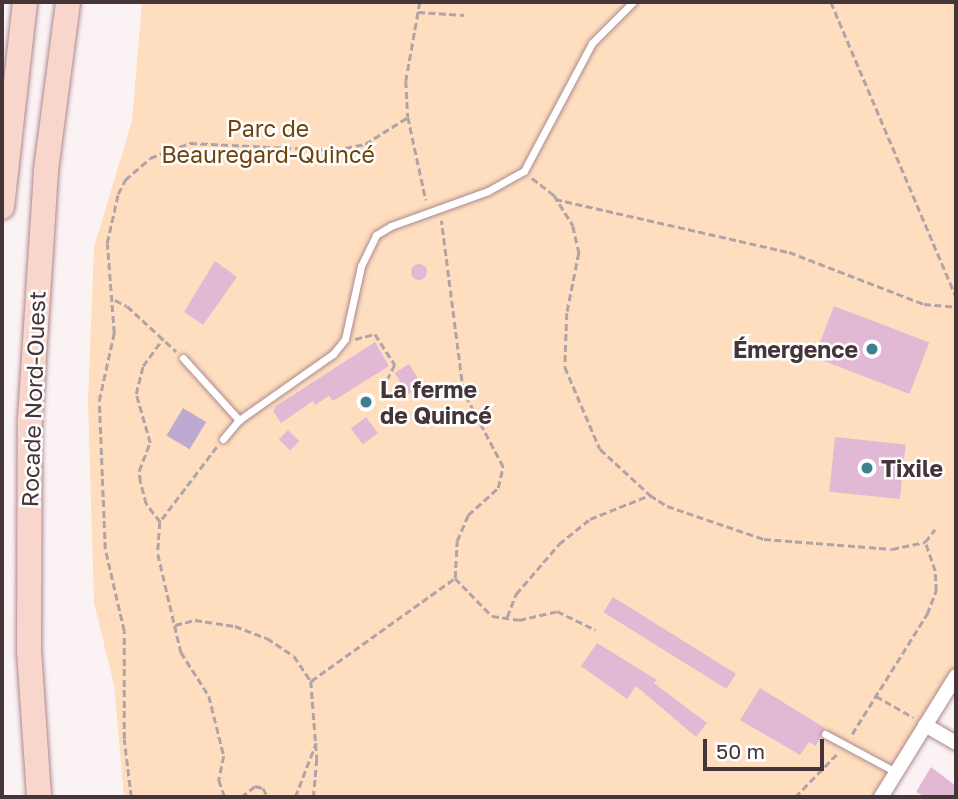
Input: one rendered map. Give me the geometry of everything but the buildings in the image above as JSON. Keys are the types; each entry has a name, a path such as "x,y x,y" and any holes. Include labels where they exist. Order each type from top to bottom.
{"highway":[{"path":"2,207 25,2"},
{"name":"Rocade Nord-Ouest","path":"39,797 29,652 29,468 36,300 52,114 68,2"},
{"path":"52,114 83,2"}],"street":[{"path":"881,797 956,676"},
{"path":"925,725 956,743"}],"lane":[{"path":"223,439 239,420 313,370 345,339 361,266 376,236 524,171 586,53 634,2"},
{"path":"183,358 239,420"},
{"path":"825,734 896,772"}],"path":[{"path":"420,2 409,51 408,117 429,214"},
{"path":"831,2 956,296"},
{"path":"418,12 464,15"},
{"path":"131,797 124,739 125,642 105,549 99,401 114,333 115,300 107,261 111,220 125,180 150,158 190,143 284,144 335,150 365,144 408,117"},
{"path":"524,171 555,199 572,226 579,253 567,313 565,367 600,449 650,495 667,506 764,539 892,549 925,542 934,529"},
{"path":"555,199 789,252 924,304 956,307"},
{"path":"438,210 449,261 454,346 463,391 503,467 498,488 468,515 457,541 455,578 492,616 519,620 557,611 596,630"},
{"path":"115,300 163,338 183,358"},
{"path":"345,339 375,334 395,365 388,379"},
{"path":"163,338 143,366 136,394 150,443 139,471 140,482 146,504 160,522 162,584 181,652 209,696 224,756 219,780 225,797"},
{"path":"160,522 223,439"},
{"path":"507,617 508,606 520,588 559,544 590,519 650,495"},
{"path":"795,797 845,745 927,614 936,590 935,571 925,542"},
{"path":"311,681 455,578"},
{"path":"175,625 195,620 252,631 294,656 311,681 316,744 314,797"},
{"path":"876,696 925,725"},
{"path":"295,797 316,744"},
{"path":"241,797 256,786 263,788 268,797"}],"green space":[{"name":"Parc de Beauregard-Quincé","path":"142,2 956,2 956,669 931,725 887,797 124,797 114,685 94,603 88,401 94,247 132,121"}],"shaded area":[{"path":"183,408 206,422 190,449 167,435"}],"place":[{"name":"Émergence","path":"872,349"},
{"name":"La ferme de Quincé","path":"366,402"},
{"name":"Tixile","path":"867,468"}]}
